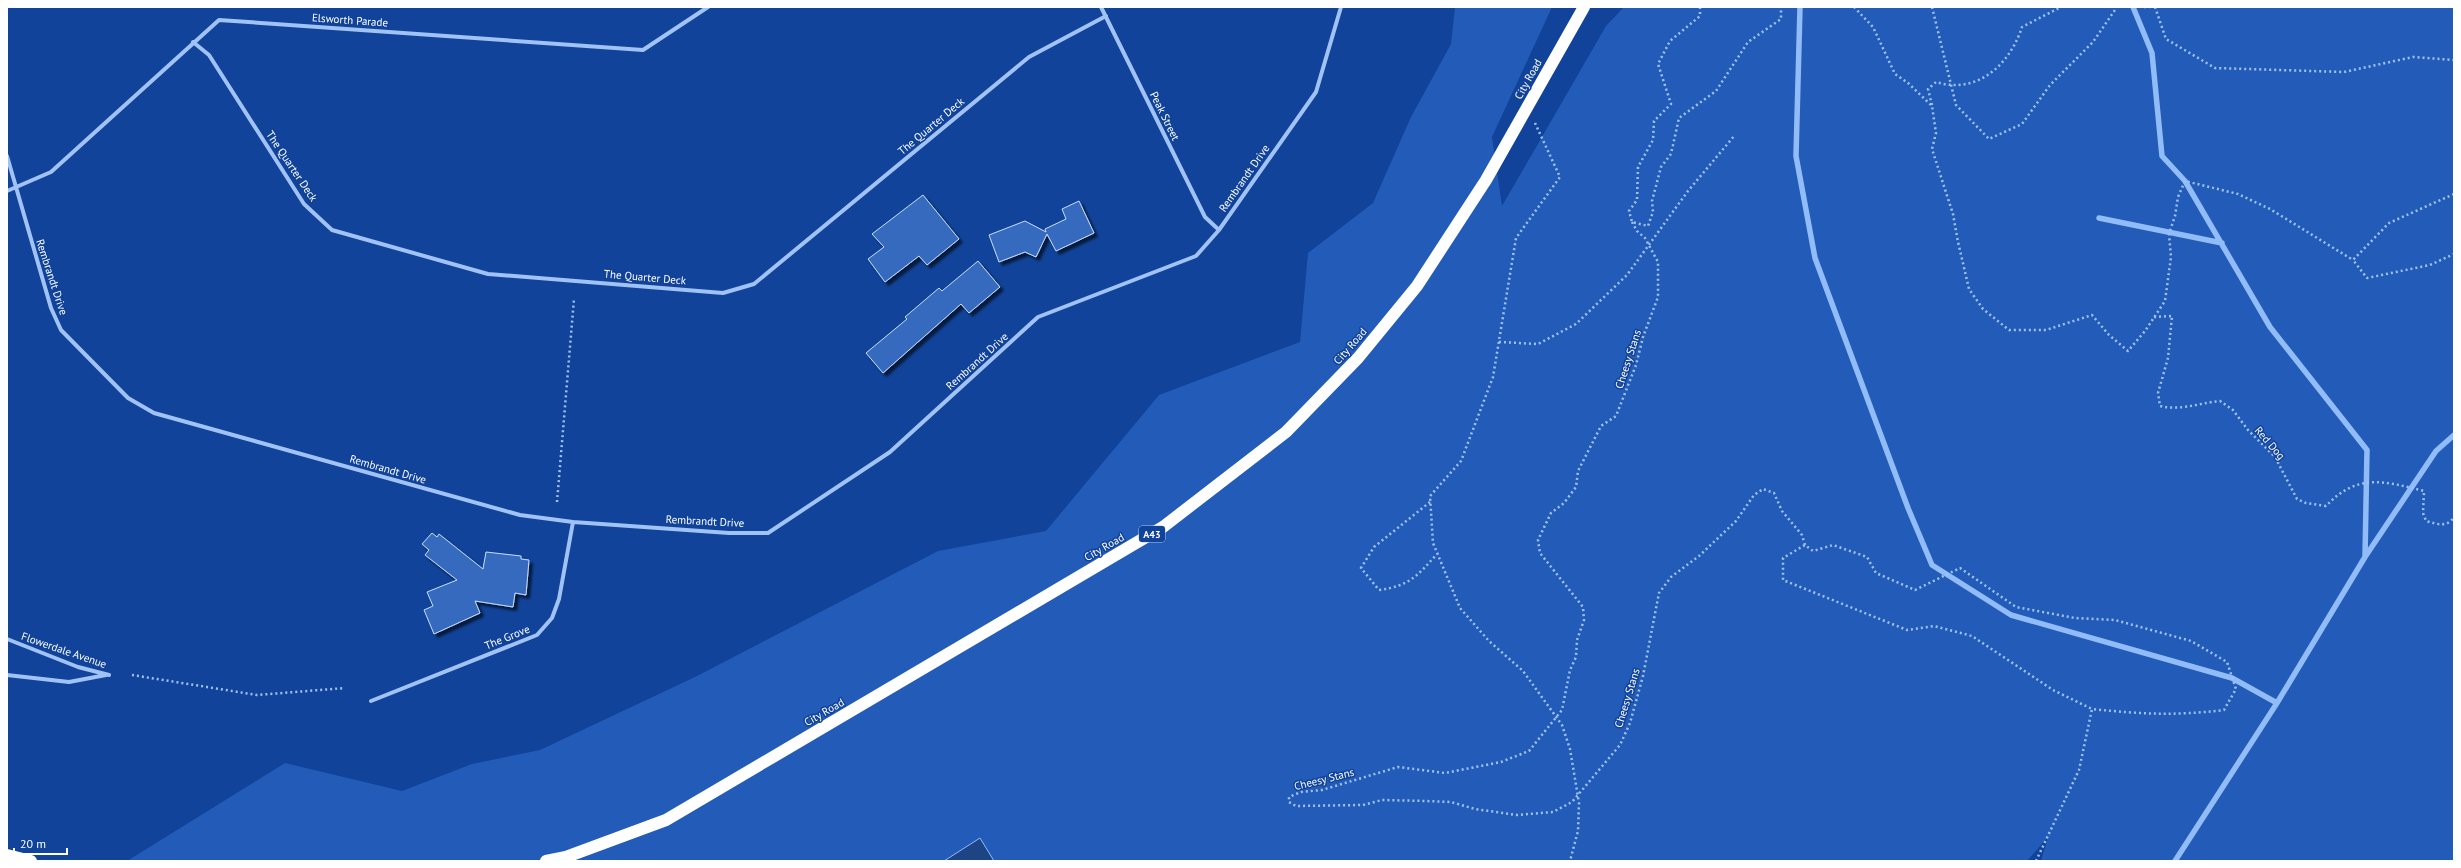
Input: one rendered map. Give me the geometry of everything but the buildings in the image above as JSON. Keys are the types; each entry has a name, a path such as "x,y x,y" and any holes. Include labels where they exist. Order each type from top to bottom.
{"highway":[{"name":"City Road","path":"546,861 566,857 666,820 1163,528 1286,432 1358,358 1417,286 1486,180 1584,7"},
{"path":"7,855 31,861"}],"street":[{"name":"Elsworth Parade","path":"7,191 51,172 219,20 643,50 708,7"},
{"name":"Peak Street","path":"1101,7 1205,217 1219,230"},
{"name":"Rembrandt Drive","path":"7,156 51,308 61,330 128,398 154,413 520,515 573,522 729,533 768,533 890,452 1038,317 1196,256 1219,230 1316,92 1341,7"},
{"name":"The Quarter Deck","path":"193,42 209,55 304,204 332,230 488,274 723,293 754,284 1029,57 1106,16"},
{"name":"The Grove","path":"371,701 537,635 552,618 559,599 573,522"},
{"name":"Flowerdale Avenue","path":"7,639 78,667 109,675 69,682 7,675"}],"path":[{"path":"1700,7 1700,16 1670,41 1658,64 1671,104 1654,120 1653,140 1638,167 1637,200 1629,211 1632,222 1648,226 1653,212 1652,201 1661,167 1671,154 1679,118 1716,91 1748,42 1781,19 1781,7"},
{"path":"1854,7 1873,27 1895,74 1908,83 1932,106"},
{"path":"1932,7 1956,105 1989,139 2022,124 2050,85 2093,42 2117,7"},
{"path":"2061,7 2022,27 2016,45 1992,75 1951,86 1936,82 1928,89 1936,133 1932,149 1953,214 1969,289 1983,309 2009,330 2046,330 2092,315 2109,335 2128,351 2165,301 2171,257 2169,234 2176,216 2178,197 2185,181 2238,194 2270,209 2353,260 2367,278 2430,265 2454,254"},
{"path":"2144,7 2150,7"},
{"path":"2154,7 2166,39 2215,68 2344,72 2413,58 2454,60"},
{"path":"1528,106 1560,177 1516,238 1493,377 1461,461 1430,496 1430,502 1433,543 1460,608 1489,641 1523,671 1562,725 1570,749 1578,796 1578,831 1570,861"},
{"path":"1499,342 1538,344 1576,324 1627,275 1688,191 1735,135"},
{"path":"2353,260 2389,223 2454,194"},
{"name":"Cheesy Stans","path":"1632,222 1658,262 1658,297 1643,337 1636,365 1616,416 1601,426 1578,471 1576,487 1564,503 1550,513 1538,540 1540,553 1583,607 1584,620 1577,640 1576,657 1570,670 1562,710 1529,751 1501,762 1445,773 1398,767 1322,790 1301,792 1289,797 1289,802 1296,806 1363,805 1382,800 1451,802 1476,809 1517,816 1553,812 1572,802 1620,745 1630,722 1643,676 1659,593 1670,577 1699,556 1736,521 1754,495 1763,489 1774,493 1782,511 1802,535 1805,545"},
{"path":"557,502 574,299"},
{"name":"Red Dog","path":"2154,317 2172,316 2168,358 2158,393 2160,406 2171,409 2188,408 2220,401 2233,410 2248,430 2274,457 2297,499 2306,503 2326,506 2333,498 2356,484 2378,482 2424,491 2422,513 2426,521 2441,526 2451,522 2454,517"},
{"path":"1430,502 1374,547 1361,568 1379,590 1396,588 1413,580 1437,554"},
{"path":"1805,545 1813,551 1832,545 1866,557 1876,573 1915,590 1960,568 2016,607 2075,618 2115,620 2191,641 2227,662 2236,688 2224,710 2154,716 2092,709 2054,690 1972,636 1934,626 1908,630 1783,580 1783,558 1805,545"},
{"path":"132,675 257,695 345,688"},
{"path":"2036,861 2079,770 2092,709"}],"shaded area":[{"path":"1455,7 1552,7 1492,137 1502,206 1606,26 1624,7 2454,7 2454,861 2041,861 2048,837 2027,861 127,861 285,763 402,791 472,764 540,750 695,677 938,551 1046,531 1159,395 1300,342 1308,253 1373,203 1411,117 1451,44"},
{"path":"980,838 994,861 944,861"}],"waterway":[{"path":"1800,7 1796,156 1815,258 1908,508 1932,565 2011,615 2232,678 2277,703"},
{"path":"2133,7 2152,53 2162,156 2185,181 2270,327 2367,450 2365,557"},
{"path":"2099,218 2222,243"},
{"path":"2175,861 2277,703 2365,557 2436,451 2454,435"}]}
